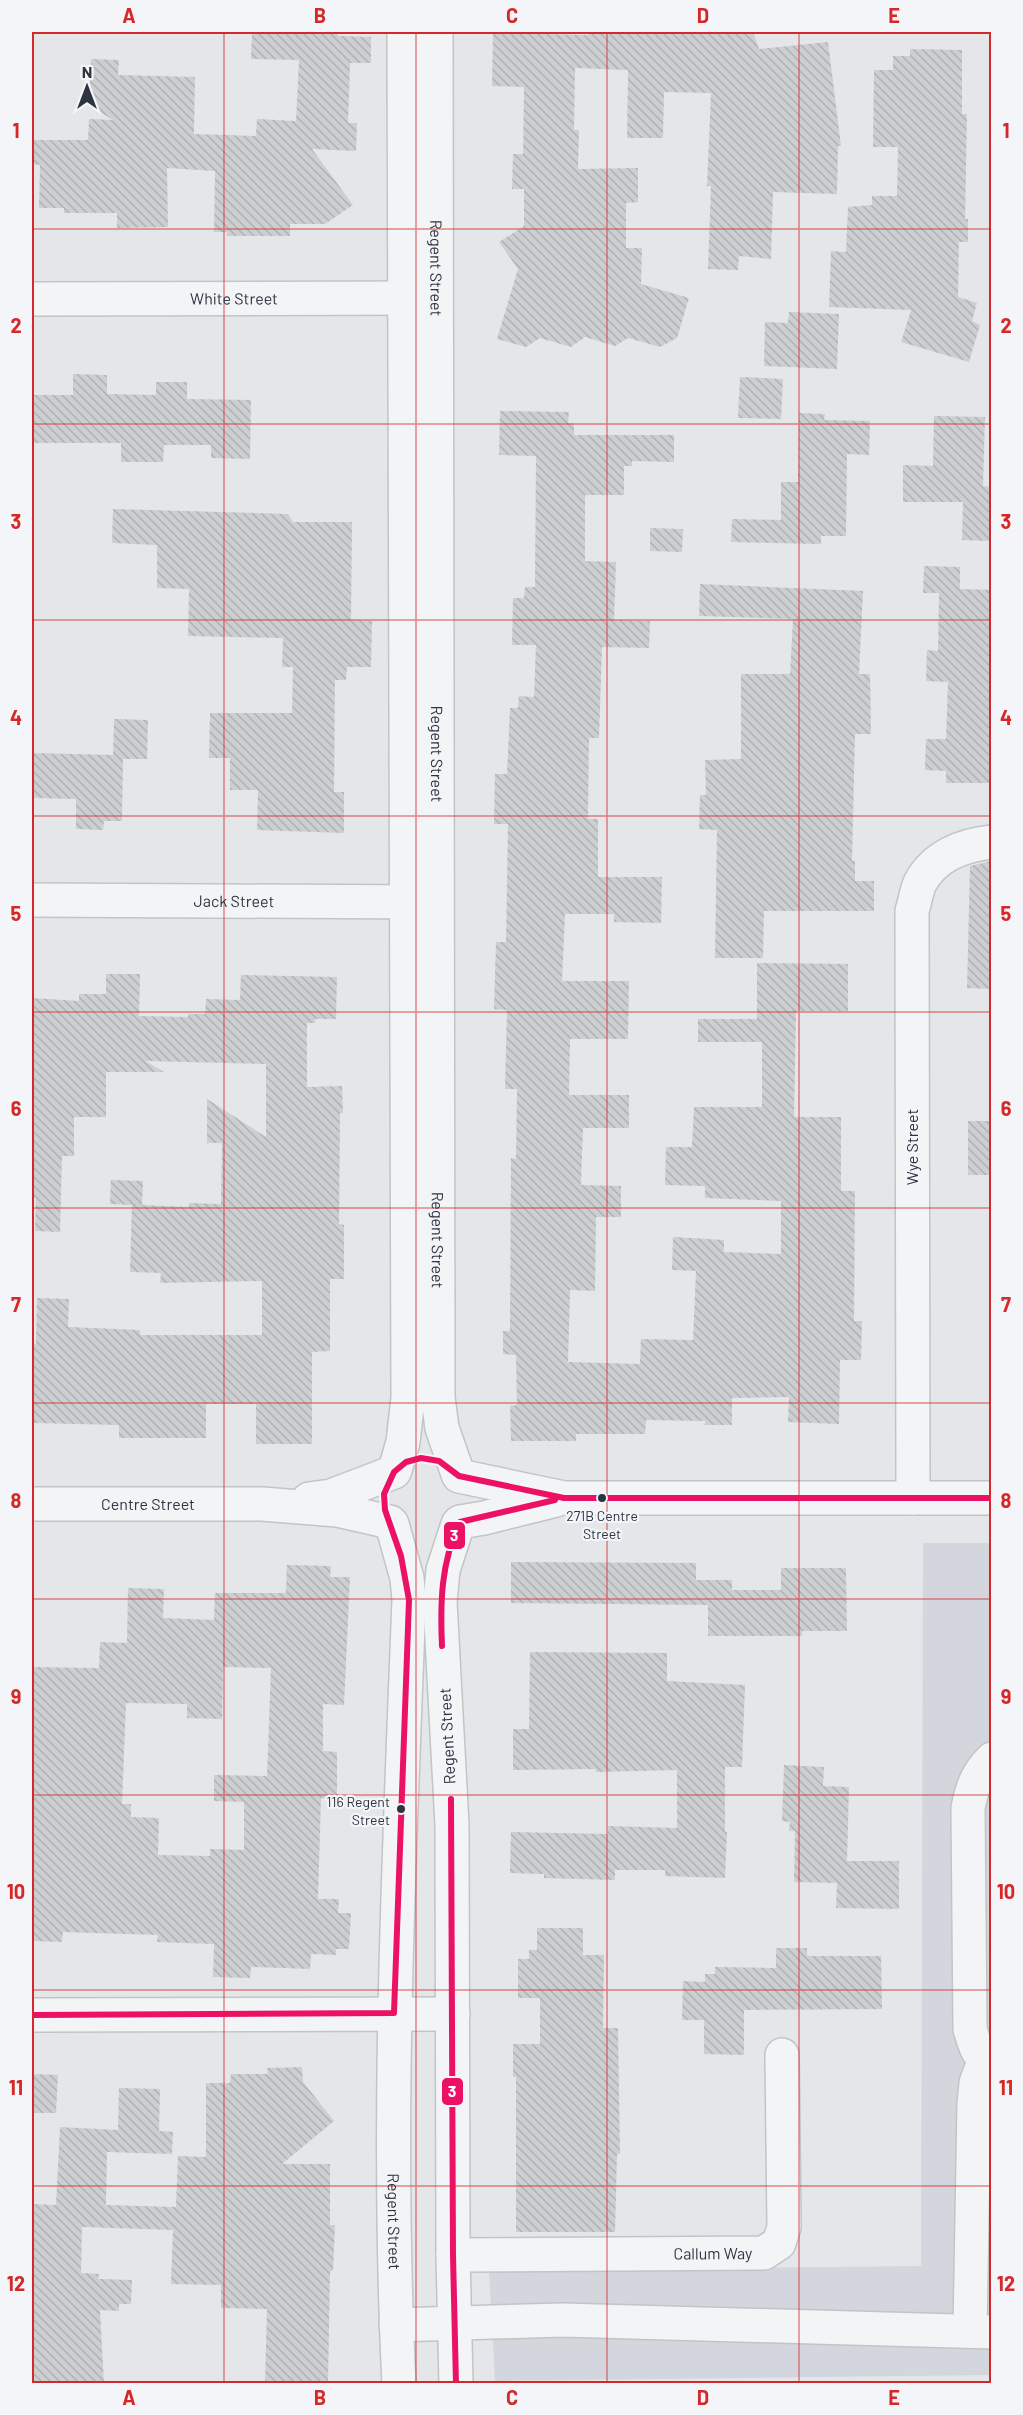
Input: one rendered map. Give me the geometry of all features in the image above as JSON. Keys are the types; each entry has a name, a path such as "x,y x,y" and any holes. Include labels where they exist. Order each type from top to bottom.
{"street":[{"name":"Regent Street","path":"404,32 421,298"},
{"name":"Regent Street","path":"394,1471 404,1442 408,1398 422,902 421,298 436,32"},
{"name":"White Street","path":"32,299 421,298"},
{"name":"Wye Street","path":"913,1498 912,911 921,883 937,862 957,849 992,842"},
{"name":"Jack Street","path":"32,900 422,902"},
{"name":"Regent Street","path":"422,902 438,1398 442,1428 459,1475"},
{"path":"427,1458 449,1465 459,1475 467,1498 459,1523 449,1533 438,1539 425,1541 412,1539 401,1533 391,1523 385,1509 384,1496 387,1483 394,1471 415,1459 427,1458"},
{"name":"Centre Street","path":"262,1504 331,1496 394,1471"},
{"path":"459,1475 564,1498 992,1498"},
{"path":"459,1523 564,1498"},
{"name":"Centre Street","path":"32,1504 262,1504 337,1510 391,1523"},
{"name":"Regent Street","path":"391,1523 406,1578 409,1600 394,2013 396,2325 399,2384"},
{"name":"Regent Street","path":"456,2384 453,2255 452,1825 440,1602 443,1570 459,1523"},
{"path":"396,2325 562,2320 981,2331 974,2104 976,2083 988,2062 976,2049 970,2029 968,1808 972,1787 979,1772 992,1759"},
{"path":"32,2015 453,2014"},
{"name":"Callum Way","path":"453,2255 764,2253 779,2243 784,2227 782,2055"}],"shaded area":[{"path":"923,1543 991,1543 991,2375 495,2381 489,2271 921,2266"}],"building":[{"path":"252,32 338,32 338,36 371,37 371,63 350,63 348,123 357,123 356,151 312,149 353,205 325,224 290,224 290,236 227,236 227,232 214,232 215,171 167,168 168,227 117,228 117,213 64,213 64,208 39,208 40,165 32,164 32,140 88,140 89,119 113,120 89,105 91,59 119,60 118,75 195,77 194,134 256,136 257,119 296,121 299,60 251,59"},
{"path":"588,32 753,32 759,49 828,42 841,146 838,146 837,194 773,192 771,259 739,256 738,270 708,269 711,186 707,186 711,93 664,92 663,138 627,138 628,70 575,68 574,130 579,130 578,169 638,168 638,202 626,203 626,248 642,248 641,284 689,298 677,338 660,347 628,338 615,346 585,337 571,347 540,338 526,347 497,339 518,269 499,242 524,226 524,189 512,189 513,154 523,154 524,87 492,86 493,33 588,35"},
{"path":"910,49 962,50 962,114 967,114 965,219 968,219 968,242 959,242 958,297 977,303 972,321 980,325 969,362 901,342 911,310 829,307 831,251 846,252 848,207 872,205 872,196 897,196 898,147 873,147 874,70 893,70 893,56 910,56"},
{"path":"789,312 839,314 837,369 764,366 765,322 788,323"},
{"path":"73,374 107,375 107,394 156,395 156,382 187,382 187,399 251,400 250,459 211,458 211,445 164,445 163,462 121,462 121,443 32,443 32,395 73,395"},
{"path":"740,377 783,379 781,419 738,418"},
{"path":"500,411 569,412 568,423 574,423 574,435 674,435 674,462 632,461 632,466 624,466 624,495 585,495 585,561 616,562 614,620 650,621 649,648 602,647 599,738 589,738 588,819 598,819 598,877 662,877 661,923 614,922 614,914 565,914 562,981 629,981 628,1039 570,1039 569,1095 629,1095 629,1128 583,1128 581,1185 621,1186 621,1217 596,1217 595,1291 570,1290 568,1362 640,1364 641,1339 693,1340 696,1271 672,1270 673,1237 724,1240 724,1252 781,1254 781,1201 705,1198 705,1186 665,1185 666,1147 692,1147 694,1107 762,1107 762,1042 698,1042 698,1019 757,1019 757,963 848,964 848,1011 796,1011 794,1117 841,1117 841,1191 855,1191 854,1321 862,1321 861,1360 840,1360 839,1424 788,1422 789,1397 732,1398 732,1425 705,1425 705,1421 646,1420 645,1434 576,1434 576,1441 511,1441 510,1406 517,1405 516,1355 503,1354 503,1331 510,1331 511,1158 516,1159 517,1089 505,1089 507,1010 494,1009 496,942 506,942 508,824 494,824 495,774 507,774 510,708 518,708 519,696 534,697 536,645 512,645 513,598 524,598 525,587 535,587 536,456 499,455"},
{"path":"799,413 825,414 824,420 870,421 869,455 847,454 846,536 821,536 821,544 731,542 732,519 781,520 781,482 798,482"},
{"path":"934,416 985,417 983,486 992,487 992,541 962,540 963,502 903,502 903,465 933,466"},
{"path":"113,509 288,514 293,522 352,522 351,620 372,621 371,667 347,667 346,680 335,680 334,792 344,792 344,833 257,830 258,790 230,790 230,758 209,758 210,713 292,713 293,667 282,667 283,638 188,636 189,589 157,588 157,545 112,543"},
{"path":"650,528 683,529 682,552 650,551"},
{"path":"924,566 960,567 960,589 992,590 992,783 946,783 946,771 925,770 926,739 946,739 948,682 926,681 927,650 938,651 939,593 923,593"},
{"path":"700,584 863,591 859,674 870,674 871,734 855,734 852,861 855,861 855,881 874,881 874,911 764,911 763,958 715,958 717,830 699,829 700,795 706,795 705,760 741,759 741,674 790,674 793,619 699,616"},
{"path":"114,719 148,720 147,759 123,759 122,821 104,821 103,830 76,829 76,799 32,798 32,753 113,755"},
{"path":"992,861 992,989 967,988 970,866"},
{"path":"106,974 140,974 139,1016 188,1017 188,1014 205,1014 206,999 240,1000 241,975 337,977 336,1019 315,1019 315,1023 307,1023 307,1087 342,1086 343,1113 340,1113 339,1224 344,1225 344,1279 330,1279 330,1351 312,1352 312,1444 256,1444 256,1404 206,1404 206,1438 119,1438 119,1425 32,1423 32,1344 36,1344 37,1298 69,1299 68,1327 140,1330 140,1335 262,1335 262,1281 160,1283 161,1273 130,1272 132,1205 110,1204 111,1180 143,1181 142,1205 189,1207 189,1203 221,1204 222,1143 207,1143 207,1099 266,1137 266,1064 145,1061 164,1072 106,1072 106,1117 74,1117 74,1156 62,1156 60,1232 35,1231 36,1198 32,1198 32,998 79,1001 79,994 106,994"},
{"path":"968,1121 992,1121 992,1175 968,1175"},
{"path":"511,1562 696,1563 696,1580 732,1580 732,1590 781,1590 781,1568 846,1568 847,1631 802,1631 802,1636 708,1636 708,1605 511,1603"},
{"path":"287,1565 331,1566 330,1577 350,1577 344,1705 323,1704 323,1751 337,1752 337,1798 321,1798 318,1899 339,1899 338,1913 351,1913 349,1949 336,1949 336,1955 311,1954 310,1969 251,1967 250,1978 213,1977 214,1944 157,1942 158,1935 63,1932 62,1942 32,1941 32,1667 99,1668 100,1642 127,1643 128,1588 164,1589 163,1618 214,1620 215,1593 286,1593","holes":["223,1667 271,1668 267,1776 214,1775 214,1801 244,1802 244,1850 210,1849 210,1856 158,1855 159,1818 131,1817 131,1804 122,1804 126,1703 187,1704 187,1718 222,1719"]},
{"path":"530,1652 667,1653 667,1681 745,1685 742,1767 725,1767 725,1832 727,1832 725,1878 665,1876 665,1870 615,1870 615,1880 544,1878 544,1874 510,1873 511,1832 608,1834 608,1826 677,1828 677,1770 596,1772 596,1769 513,1770 513,1729 529,1729"},
{"path":"784,1765 824,1767 823,1786 849,1787 847,1861 899,1861 899,1909 836,1908 837,1883 794,1882 795,1831 789,1831 790,1822 782,1821"},
{"path":"537,1928 583,1928 583,1955 604,1955 603,2028 618,2028 620,2154 617,2154 615,2232 516,2232 516,2077 513,2077 513,2044 540,2044 540,1998 518,1998 518,1959 529,1959 529,1950 537,1950"},
{"path":"776,1948 807,1948 807,1956 881,1956 882,2009 744,2010 744,2055 704,2054 704,2020 682,2020 683,1981 705,1982 705,1974 715,1974 715,1967 776,1968"},
{"path":"302,2067 303,2082 334,2121 282,2164 330,2164 330,2225 335,2225 333,2271 330,2271 328,2384 265,2384 267,2309 221,2308 221,2285 171,2284 173,2230 82,2227 81,2273 99,2274 98,2279 132,2280 131,2304 119,2304 119,2311 100,2310 104,2384 32,2384 32,2204 56,2205 60,2127 118,2130 119,2088 160,2089 159,2131 173,2132 172,2154 107,2152 106,2205 176,2207 178,2156 206,2157 206,2083 230,2083 231,2074 268,2074 267,2068"},
{"path":"32,2074 58,2075 56,2113 32,2113"}],"transit line":[{"name":"3","path":"32,2015 394,2013 409,1600 401,1556 385,1510 384,1494 394,1472 406,1462 421,1458 439,1461 459,1476 564,1498 992,1498"},
{"name":"3","path":"442,1646 441,1614 445,1567 460,1522 555,1500"},
{"name":"3","path":"451,1799 453,2255 456,2384"}],"place":[{"name":"271B Centre Street","path":"602,1498"},
{"name":"116 Regent Street","path":"401,1809"}]}
